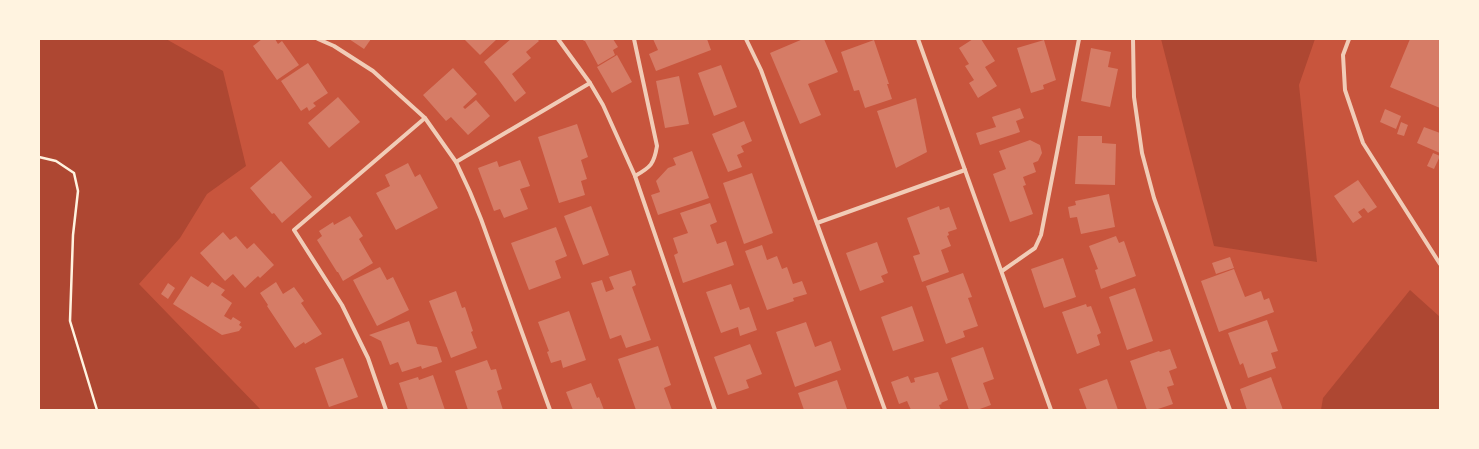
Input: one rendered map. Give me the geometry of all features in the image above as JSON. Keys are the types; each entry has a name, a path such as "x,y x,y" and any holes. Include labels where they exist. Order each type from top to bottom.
{"street":[{"path":"318,39 334,46 373,71 426,118 456,162 481,219 550,410"},
{"path":"558,39 590,83 603,106 635,176 716,410"},
{"path":"634,39 658,146 654,161 645,171 635,176"},
{"path":"746,39 761,70 885,410"},
{"path":"918,39 1051,410"},
{"path":"1002,271 1035,248 1041,235 1079,39"},
{"path":"1133,39 1134,97 1142,153 1152,190 1230,410"},
{"path":"1349,39 1343,55 1345,90 1363,143 1440,264"},
{"path":"456,162 590,83"},
{"path":"386,410 368,358 342,305 294,230 426,118"},
{"path":"817,223 965,170"}],"path":[{"path":"39,157 56,161 74,173 78,191 73,235 70,321 97,410"}],"shaded area":[{"path":"39,39 166,39 223,71 246,166 207,194 180,238 139,284 261,410 39,410"},
{"path":"1161,39 1315,39 1299,85 1317,262 1214,246"},
{"path":"1410,290 1440,317 1440,410 1321,410 1323,398"}],"building":[{"path":"262,39 275,39 278,44 282,41 299,65 277,80 253,46"},
{"path":"349,39 371,39 364,49"},
{"path":"464,39 497,39 480,55"},
{"path":"511,39 537,39 539,41 526,52 531,58 512,74 526,93 515,102 484,62"},
{"path":"582,39 613,39 618,47 613,50 615,55 598,65 585,41"},
{"path":"653,39 707,39 711,50 656,71 649,54 658,50"},
{"path":"803,39 824,39 838,72 808,84 821,115 800,124 770,53"},
{"path":"973,39 981,39 995,61 985,67 997,86 978,98 969,83 974,80 965,66 969,64 959,48"},
{"path":"1410,39 1440,39 1440,108 1390,87"},
{"path":"874,40 889,84 887,84 892,99 865,108 859,90 854,91 841,52"},
{"path":"1044,40 1056,80 1043,85 1044,89 1031,93 1017,48"},
{"path":"1091,48 1111,52 1108,67 1118,69 1110,107 1081,101"},
{"path":"617,55 632,82 612,93 597,67"},
{"path":"308,63 328,93 313,103 316,106 309,111 307,107 301,111 281,81"},
{"path":"721,65 737,107 714,116 698,73"},
{"path":"453,68 477,94 463,107 465,109 476,100 490,116 468,135 451,117 446,121 423,95"},
{"path":"679,76 689,124 665,128 656,81"},
{"path":"338,97 360,122 329,148 308,123"},
{"path":"916,98 927,152 896,168 877,111"},
{"path":"1020,108 1024,118 1016,121 1020,132 980,145 976,133 996,127 992,117"},
{"path":"1385,109 1401,116 1396,129 1380,122"},
{"path":"744,121 752,141 741,146 744,152 737,155 742,167 728,172 712,134"},
{"path":"1401,122 1408,125 1404,136 1397,134"},
{"path":"577,124 588,157 581,160 587,179 581,181 585,195 559,203 538,137"},
{"path":"1424,127 1440,133 1440,153 1417,143"},
{"path":"1078,136 1102,136 1102,143 1116,144 1115,185 1075,184"},
{"path":"1030,140 1040,145 1042,153 1038,161 1033,163 1036,172 1023,177 1026,185 1023,186 1033,214 1010,222 993,174 1006,169 999,151"},
{"path":"692,151 709,198 658,215 651,195 660,192 656,181 668,168 676,165 673,158"},
{"path":"1433,153 1440,156 1434,169 1427,166"},
{"path":"520,160 530,186 520,189 528,209 504,218 500,209 494,211 478,168 497,161 499,167"},
{"path":"281,161 312,197 282,223 274,213 272,214 250,188"},
{"path":"408,163 415,177 420,174 438,208 396,230 376,193 390,186 385,175"},
{"path":"752,173 773,233 744,244 723,183"},
{"path":"1358,180 1377,207 1368,213 1364,208 1358,212 1362,217 1353,223 1334,196"},
{"path":"1109,194 1115,227 1081,234 1077,217 1070,218 1068,207 1076,205 1075,201"},
{"path":"710,203 717,222 710,225 717,244 726,241 734,265 683,283 674,255 678,253 673,238 688,233 680,213"},
{"path":"591,206 609,255 583,265 564,216"},
{"path":"939,206 940,210 949,207 957,229 948,232 949,235 947,236 951,246 941,250 949,272 922,282 913,256 920,254 907,218"},
{"path":"350,216 363,236 359,239 373,263 343,281 317,240 322,236 319,231 333,222 334,225"},
{"path":"556,227 567,256 555,261 561,278 529,290 511,243"},
{"path":"223,232 230,240 236,236 247,249 254,243 274,265 260,278 258,276 245,288 233,274 225,281 200,253"},
{"path":"1116,236 1119,243 1124,241 1136,276 1101,289 1095,270 1098,269 1089,246"},
{"path":"877,242 888,273 881,276 884,282 860,291 846,253"},
{"path":"762,245 767,260 777,256 782,269 787,267 793,284 802,281 807,294 793,298 794,301 767,310 745,251"},
{"path":"1230,257 1234,268 1216,274 1212,263"},
{"path":"1063,258 1076,297 1044,308 1031,269"},
{"path":"380,267 387,280 393,277 409,310 377,326 353,280"},
{"path":"1234,269 1245,297 1261,291 1264,300 1269,298 1274,312 1219,332 1201,281"},
{"path":"631,270 636,285 632,287 651,340 626,348 621,335 610,339 591,283 602,280 606,292 614,289 609,277"},
{"path":"963,273 972,297 968,298 978,326 963,331 965,337 946,344 926,286"},
{"path":"191,276 208,287 212,282 225,290 221,295 232,303 224,316 231,320 233,317 241,322 239,325 242,327 239,331 222,335 173,304"},
{"path":"276,282 283,294 294,287 304,301 301,303 322,334 295,348 260,293"},
{"path":"168,283 175,288 168,299 161,294"},
{"path":"731,284 740,310 749,307 757,330 740,336 738,327 721,333 706,292"},
{"path":"1135,288 1153,341 1127,350 1109,297"},
{"path":"456,291 462,308 465,307 473,331 471,332 477,348 451,358 429,301"},
{"path":"1086,304 1087,307 1091,306 1101,333 1097,335 1100,345 1077,354 1062,312"},
{"path":"912,306 924,341 893,351 881,317"},
{"path":"569,311 586,360 563,368 561,360 551,363 547,352 549,351 538,322"},
{"path":"1267,320 1278,351 1271,353 1276,368 1248,378 1243,363 1240,365 1228,333"},
{"path":"409,321 417,344 437,347 442,362 422,369 421,366 402,372 398,362 390,365 381,341 369,335"},
{"path":"806,322 815,347 831,341 841,370 795,387 776,332"},
{"path":"750,344 762,374 746,380 749,388 728,395 714,357"},
{"path":"658,346 671,385 664,388 672,410 636,410 618,359"},
{"path":"983,347 994,379 983,383 991,405 977,410 969,410 951,358"},
{"path":"1170,349 1177,368 1169,371 1174,385 1167,387 1173,404 1155,410 1147,410 1130,361 1159,351"},
{"path":"343,358 358,397 329,407 315,368"},
{"path":"487,360 491,370 496,369 502,389 497,391 503,410 468,410 455,371"},
{"path":"938,372 948,400 939,405 941,410 911,410 907,401 899,404 891,382 908,376 911,383 915,382 914,378"},
{"path":"433,375 445,410 408,410 399,383 418,377 419,380"},
{"path":"1271,377 1283,410 1247,410 1240,389"},
{"path":"1107,379 1118,410 1087,410 1079,389"},
{"path":"837,380 847,409 804,410 798,393"},
{"path":"591,383 604,410 573,410 566,392"}]}
